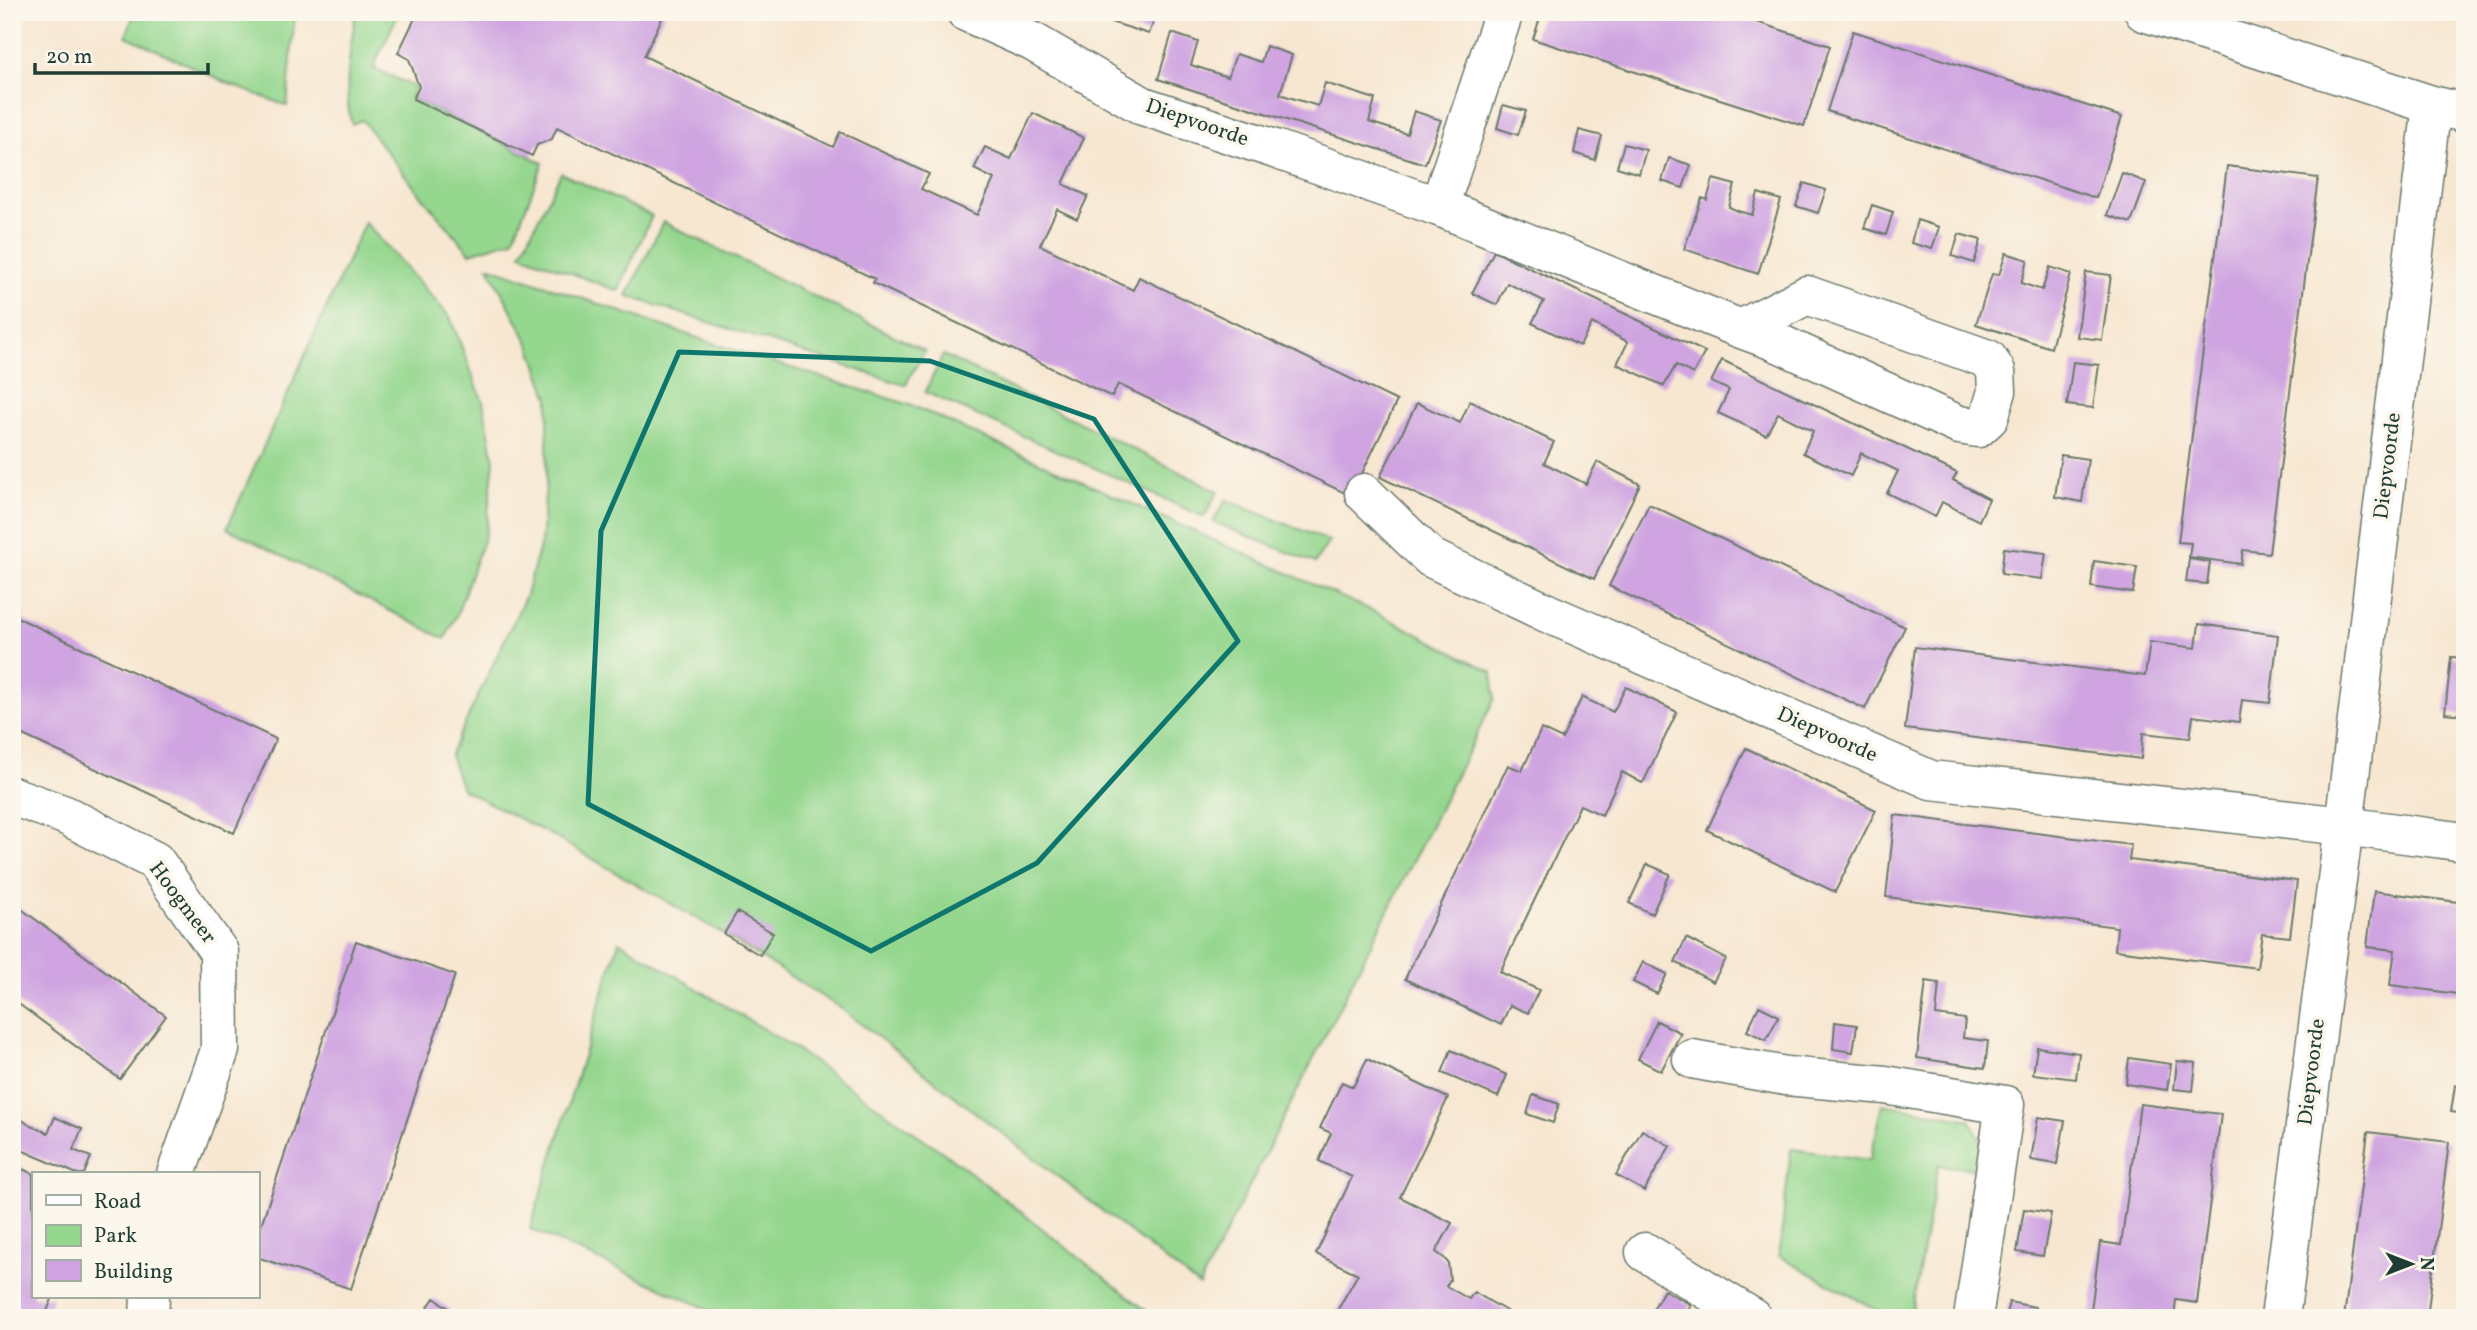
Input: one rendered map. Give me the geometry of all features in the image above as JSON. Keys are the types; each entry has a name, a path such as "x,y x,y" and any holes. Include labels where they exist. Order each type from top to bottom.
{"street":[{"name":"Diepvoorde","path":"966,12 1033,41 1143,106 1439,207 1741,328 1959,425 1978,428 1989,418 1997,391 1996,371 1987,359 1960,348 1807,295 1741,328"},
{"path":"1439,207 1504,12"},
{"name":"Diepvoorde","path":"2144,12 2448,109 2344,826 2280,1318"},
{"name":"Diepvoorde","path":"1364,493 1431,558 1547,613 1931,780 2465,842"},
{"name":"Hoogmeer","path":"12,796 65,815 155,861 219,952 220,1050 177,1172"},
{"path":"1692,1059 1786,1076 1885,1085 2005,1105 1973,1318"},
{"path":"1645,1252 1753,1318"},
{"path":"149,1318 150,1298"}],"highlighted area":[{"path":"679,352 930,361 1094,419 1238,641 1037,863 871,951 588,804 601,531"}],"green space":[{"path":"135,12 295,12 287,106 229,84 126,36"},
{"path":"356,12 399,12 373,68 415,87 411,98 543,163 513,240 470,253 362,120 352,124 348,84"},
{"path":"561,173 652,216 618,291 521,254"},
{"path":"365,222 450,317 483,402 494,460 486,532 457,614 445,639 227,528"},
{"path":"663,222 925,351 905,385 627,296"},
{"path":"488,266 718,345 913,406 1375,612 1492,672 1495,698 1199,1286 842,1009 720,932 549,834 462,789 450,755 526,595 541,543 546,483 549,399 530,345"},
{"path":"943,355 1218,491 1204,517 925,392"},
{"path":"1226,500 1329,541 1315,563 1213,522"},
{"path":"619,941 791,1046 961,1165 1156,1318 727,1318 530,1229"},
{"path":"1883,1104 1970,1120 1985,1147 1982,1170 1938,1165 1911,1316 1920,1318 1885,1318 1886,1315 1779,1256 1791,1149 1870,1160"}],"building":[{"path":"418,12 665,12 644,56 833,147 840,132 929,174 921,189 977,215 994,179 974,169 985,147 1011,159 1033,113 1084,138 1063,184 1088,196 1077,219 1057,209 1040,245 1133,290 1139,277 1397,401 1351,496 1118,384 1112,397 873,283 875,279 557,127 552,139 537,145 532,156 413,99 419,87 409,59 398,53"},
{"path":"1079,12 1157,12 1149,34"},
{"path":"1542,12 1726,12 1830,46 1804,126 1533,39"},
{"path":"2465,12 2465,22 2437,13"},
{"path":"1853,31 2122,117 2096,198 1827,111"},
{"path":"1172,33 1198,42 1191,65 1228,77 1236,54 1261,62 1266,46 1292,55 1280,94 1295,99 1318,106 1325,83 1375,99 1369,122 1407,134 1414,111 1441,120 1425,164 1158,79"},
{"path":"1503,105 1526,111 1518,135 1497,128"},
{"path":"1579,130 1602,136 1595,160 1574,153"},
{"path":"1624,144 1646,150 1639,174 1617,167"},
{"path":"1669,158 1691,165 1683,188 1662,181"},
{"path":"2227,166 2318,178 2269,553 2243,550 2241,564 2189,557 2191,543 2178,542"},
{"path":"2122,173 2146,182 2131,223 2107,215"},
{"path":"1713,179 1735,185 1729,207 1738,211 1752,215 1758,193 1781,200 1758,274 1684,249 1702,198 1707,200"},
{"path":"1804,183 1826,190 1818,213 1796,206"},
{"path":"1872,205 1893,212 1886,235 1864,228"},
{"path":"1917,220 1939,227 1932,249 1911,243"},
{"path":"1959,234 1981,240 1974,263 1952,256"},
{"path":"1494,251 1705,352 1693,374 1676,365 1664,386 1617,364 1628,342 1592,323 1580,346 1532,323 1544,301 1507,283 1497,305 1472,293"},
{"path":"2006,253 2028,260 2021,283 2042,290 2050,267 2071,274 2051,348 1976,324 1992,274 1999,275"},
{"path":"2086,272 2111,275 2102,340 2077,337"},
{"path":"1722,360 1957,473 1953,480 1989,499 1979,521 1942,502 1935,517 1887,493 1898,471 1861,453 1851,476 1803,453 1813,431 1778,413 1766,435 1718,413 1729,390 1711,382"},
{"path":"2073,362 2099,365 2093,408 2067,405"},
{"path":"1470,401 1554,442 1544,463 1586,484 1597,462 1640,484 1594,579 1380,477 1417,403 1460,423"},
{"path":"2061,455 2088,459 2082,502 2055,497"},
{"path":"1649,504 1905,627 1865,709 1609,586"},
{"path":"2004,548 2046,553 2042,579 2001,574"},
{"path":"2189,559 2210,562 2207,584 2186,582"},
{"path":"2094,561 2137,567 2133,593 2091,587"},
{"path":"12,615 276,739 234,833 12,730"},
{"path":"2199,624 2278,635 2270,703 2242,700 2239,722 2193,716 2190,738 2143,733 2141,759 1905,729 1915,647 2145,676 2150,642 2196,648"},
{"path":"2451,657 2465,658 2465,715 2445,713"},
{"path":"1626,687 1677,712 1642,783 1622,772 1602,815 1580,805 1500,972 1539,990 1528,1013 1510,1005 1501,1025 1405,979 1508,765 1522,771 1541,729 1562,739 1582,697 1613,712"},
{"path":"1746,748 1876,810 1835,892 1707,830"},
{"path":"1895,815 2131,845 2129,860 2297,881 2290,937 2262,934 2257,968 2115,950 2117,927 1886,897"},
{"path":"1647,864 1670,874 1652,914 1629,903"},
{"path":"2374,891 2465,903 2465,995 2390,985 2395,950 2367,947"},
{"path":"12,902 166,1016 120,1079 12,999"},
{"path":"737,912 773,933 760,955 724,934"},
{"path":"1686,938 1726,959 1713,982 1675,962"},
{"path":"356,941 455,975 351,1289 259,1258 259,1231"},
{"path":"1643,962 1667,974 1657,994 1633,982"},
{"path":"1926,981 1939,983 1936,1015 1965,1019 1963,1038 1988,1041 1985,1068 1917,1058"},
{"path":"1759,1006 1779,1016 1766,1040 1747,1031"},
{"path":"1657,1021 1681,1033 1661,1071 1638,1059"},
{"path":"1835,1022 1857,1025 1853,1052 1833,1049"},
{"path":"2037,1047 2079,1053 2076,1079 2033,1074"},
{"path":"1451,1050 1507,1075 1498,1097 1442,1073"},
{"path":"2129,1058 2171,1064 2167,1090 2126,1084"},
{"path":"1367,1059 1448,1098 1400,1197 1452,1223 1436,1252 1448,1263 1450,1280 1446,1286 1469,1299 1474,1292 1518,1318 1333,1318 1358,1274 1316,1254 1352,1177 1319,1161 1331,1133 1320,1128 1342,1082 1353,1087"},
{"path":"2177,1061 2196,1063 2193,1091 2174,1089"},
{"path":"2455,1085 2465,1086 2465,1114 2451,1112"},
{"path":"1533,1095 1559,1104 1553,1123 1527,1114"},
{"path":"2140,1104 2221,1114 2197,1303 2176,1300 2174,1318 2090,1318 2100,1242 2121,1245"},
{"path":"12,1113 31,1126 48,1133 55,1117 82,1129 73,1150 91,1157 85,1172 72,1172 12,1146"},
{"path":"2038,1117 2065,1121 2057,1164 2031,1160"},
{"path":"1642,1130 1670,1146 1644,1191 1616,1175"},
{"path":"2368,1132 2449,1142 2427,1318 2344,1318"},
{"path":"12,1164 32,1174 32,1298 53,1298 44,1318 12,1318"},
{"path":"2024,1209 2051,1213 2043,1256 2017,1252"},
{"path":"1664,1290 1691,1305 1684,1318 1648,1318"},
{"path":"434,1298 450,1309 444,1318 421,1318"},
{"path":"2009,1302 2035,1307 2032,1318 2005,1318"}]}
